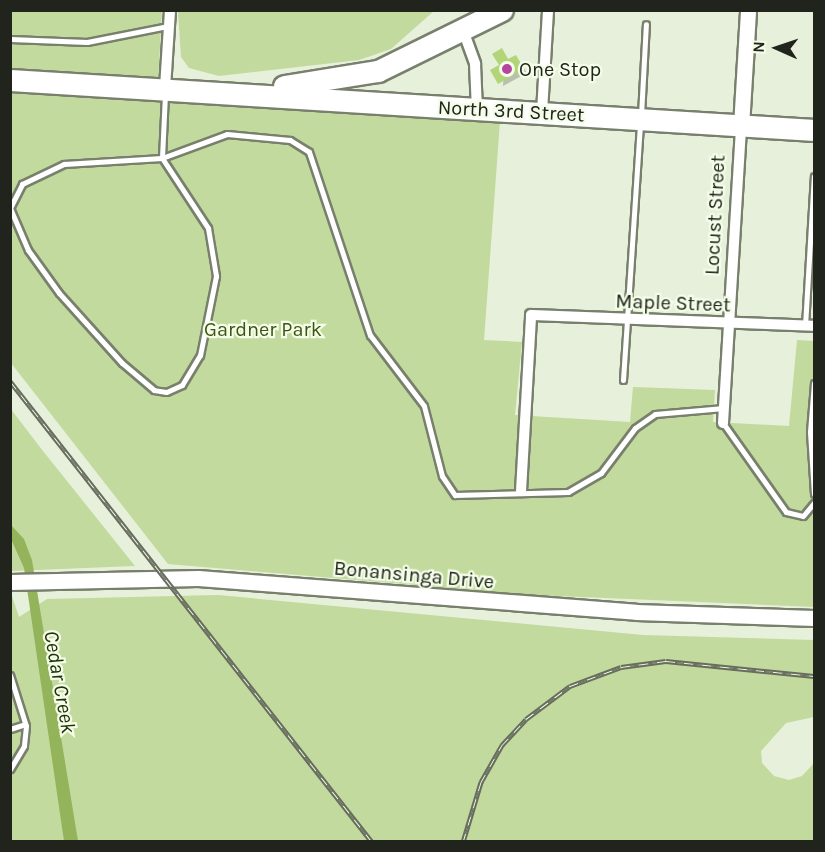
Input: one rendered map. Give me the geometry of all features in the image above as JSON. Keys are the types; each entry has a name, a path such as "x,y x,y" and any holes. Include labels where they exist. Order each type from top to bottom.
{"highway":[{"path":"10,80 208,91 347,79 408,60 464,33 502,10"},
{"name":"North 3rd Street","path":"208,91 814,130"}],"street":[{"path":"165,88 170,10"},
{"path":"542,112 548,10"},
{"name":"Locust Street","path":"723,423 748,10"},
{"path":"464,33 475,64 477,109"},
{"name":"Maple Street","path":"521,490 531,315 810,326"},
{"name":"Bonansinga Drive","path":"10,582 198,578 521,605 814,618"}],"lane":[{"path":"623,380 645,24"},
{"path":"10,39 87,42 168,26"},
{"path":"165,88 162,158 208,228 215,259 200,355 173,391 154,390 135,375 88,326 43,273 10,208 22,184 64,164 162,158 227,134 284,139 304,147 330,206 370,335 424,406 446,486 460,497 521,490 544,496 581,487 655,414 724,408"},
{"path":"810,326 814,176"},
{"path":"814,383 810,432 814,494"},
{"path":"723,423 786,512 803,516 814,503"},
{"path":"10,675 25,724 24,746 10,769"},
{"path":"10,729 25,724"}],"green space":[{"path":"178,10 434,11 391,49 359,60 219,76 189,68 181,57"},
{"name":"Gardner Park","path":"11,11 162,11 157,101 500,121 484,340 522,342 515,415 630,422 633,387 715,390 713,422 789,426 797,340 814,341 814,607 535,595 168,564 11,363"},
{"path":"10,408 43,451 135,566 11,571"},
{"path":"10,590 19,617 47,599 218,595 643,635 814,640 814,717 786,723 761,751 762,763 774,776 789,780 802,776 814,763 814,841 11,841"}],"shaded area":[{"path":"10,524 24,539 32,560 78,841 64,841 24,568 11,539"}],"building":[{"name":"One Stop","path":"502,48 508,59 516,55 524,69 498,84 490,70 499,65 492,54"}],"railway":[{"path":"10,381 372,842"},
{"path":"463,842 481,782 502,745 526,719 570,686 621,667 666,661 814,676"}],"place":[{"name":"One Stop","path":"507,69"}],"water label":[{"name":"Cedar Creek","path":"60,682"}]}
